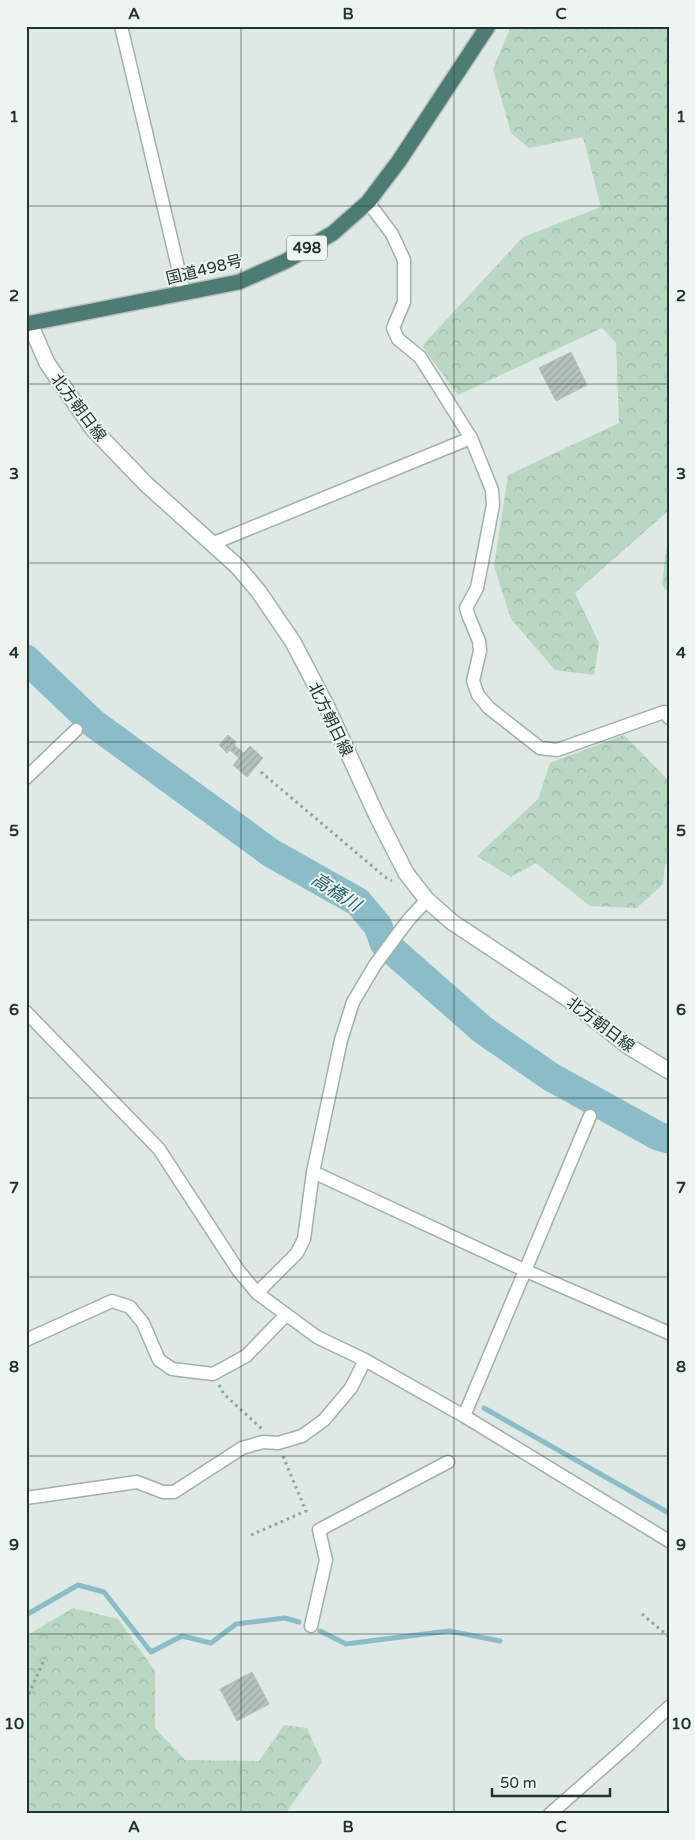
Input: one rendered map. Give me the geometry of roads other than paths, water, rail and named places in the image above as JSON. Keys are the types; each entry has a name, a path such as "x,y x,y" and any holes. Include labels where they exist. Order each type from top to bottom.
{"highway":[{"name":"国道498号","path":"28,324 239,282 286,261 333,233 368,202 399,161 488,26"}],"main road":[{"name":"北方朝日線","path":"28,324 46,363 92,429 146,484 214,543 259,592 293,642 327,707 376,814 406,873 427,900 452,922 568,999 628,1046 669,1071"}],"street":[{"path":"121,26 184,293"},
{"path":"368,202 392,234 404,260 404,302 393,328 398,339 420,357 471,438 492,490 493,505 476,588 466,608 479,641 480,652 473,681 478,695 490,708 540,748 557,750 664,712 669,718"},
{"path":"214,543 471,438"},
{"path":"26,778 76,730"},
{"path":"257,1293 297,1253 304,1239 313,1172 343,1035 354,1002 376,965 400,931 427,900"},
{"path":"26,1012 159,1149 238,1270 257,1293 317,1337 365,1360 464,1416 669,1541"},
{"path":"464,1416 590,1116"},
{"path":"313,1172 524,1270 669,1333"},
{"path":"26,1340 112,1301 130,1307 143,1323 159,1360 172,1369 213,1374 246,1356 286,1315"},
{"path":"26,1498 137,1482 163,1492 174,1492 242,1448 263,1442 278,1443 302,1436 324,1420 352,1388 365,1360"},
{"path":"311,1626 326,1560 319,1530 448,1462"},
{"path":"550,1814 669,1707"}],"waterway":[{"name":"高橋川","path":"26,659 93,723 271,853 358,902 378,926 384,943 483,1030 551,1077 658,1136 669,1139"},
{"path":"484,1408 669,1513"},
{"path":"26,1615 78,1585 104,1592 151,1652 182,1636 211,1643 236,1624 285,1618 299,1622"},
{"path":"320,1631 346,1644 449,1631 500,1641"}]}
